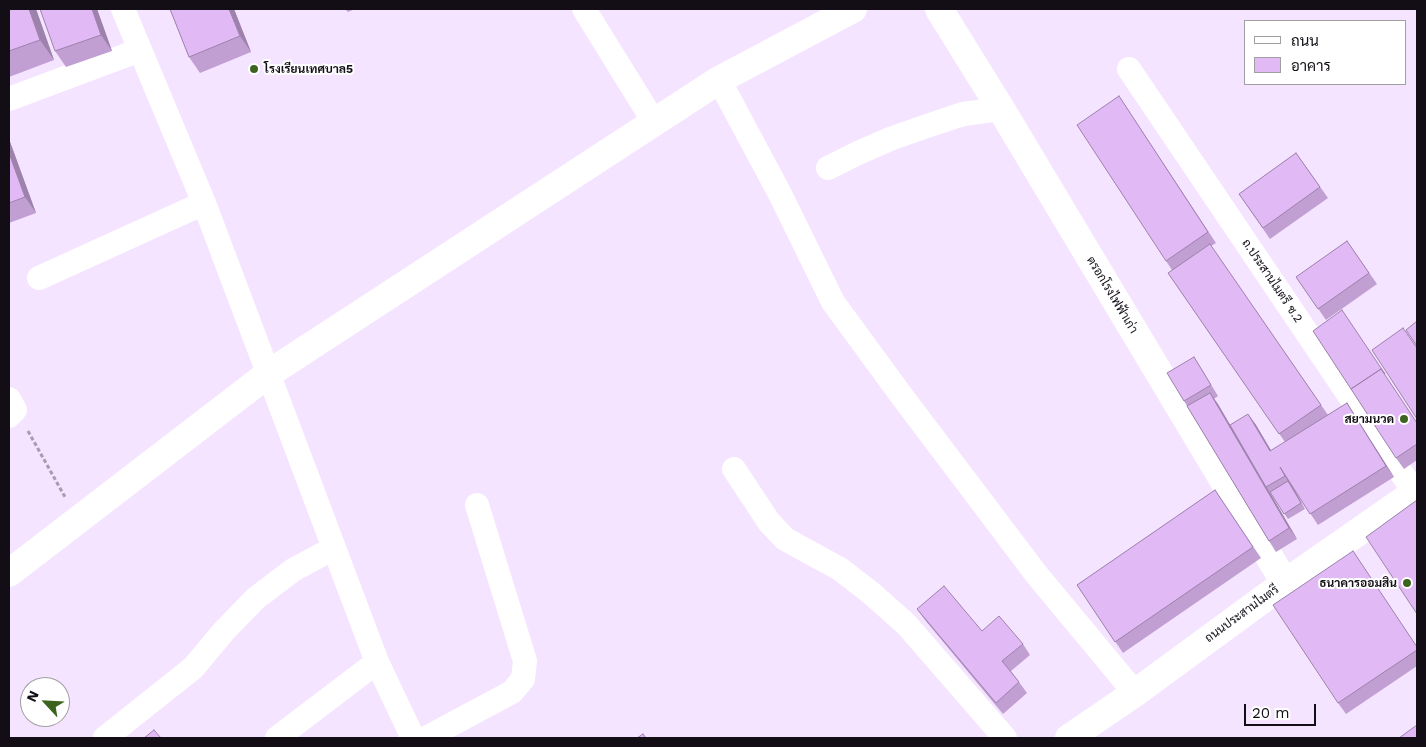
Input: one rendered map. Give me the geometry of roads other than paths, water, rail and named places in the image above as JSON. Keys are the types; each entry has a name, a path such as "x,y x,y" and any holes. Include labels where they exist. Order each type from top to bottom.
{"street":[{"path":"123,9 204,204 377,662 413,738"},
{"path":"584,9 654,122"},
{"path":"9,573 268,374 719,80 853,9"},
{"name":"ตรอกโรงไฟฟ้าเก่า","path":"939,9 1285,583"},
{"path":"9,99 140,50"},
{"name":"ถ.ประสานไมตรี ซ.2","path":"1129,70 1416,492"},
{"path":"719,80 780,194 833,302 1037,575 1135,693"},
{"path":"828,168 890,139 924,127 964,114 1001,109"},
{"path":"39,278 204,204"},
{"path":"734,469 769,522 785,539 840,569 906,624 1005,738"},
{"name":"ถนนประสานไมตรี","path":"1069,738 1135,693 1285,583 1416,492"},
{"path":"426,738 512,692 523,679 525,661 477,505"},
{"path":"105,738 193,668 224,631 255,599 293,570 334,548"},
{"path":"277,738 377,662"}],"place":[{"name":"โรงเรียนเทศบาล5","path":"254,69"},
{"name":"สยามนวด","path":"1404,419"},
{"name":"ธนาคารออมสิน","path":"1407,583"}]}
